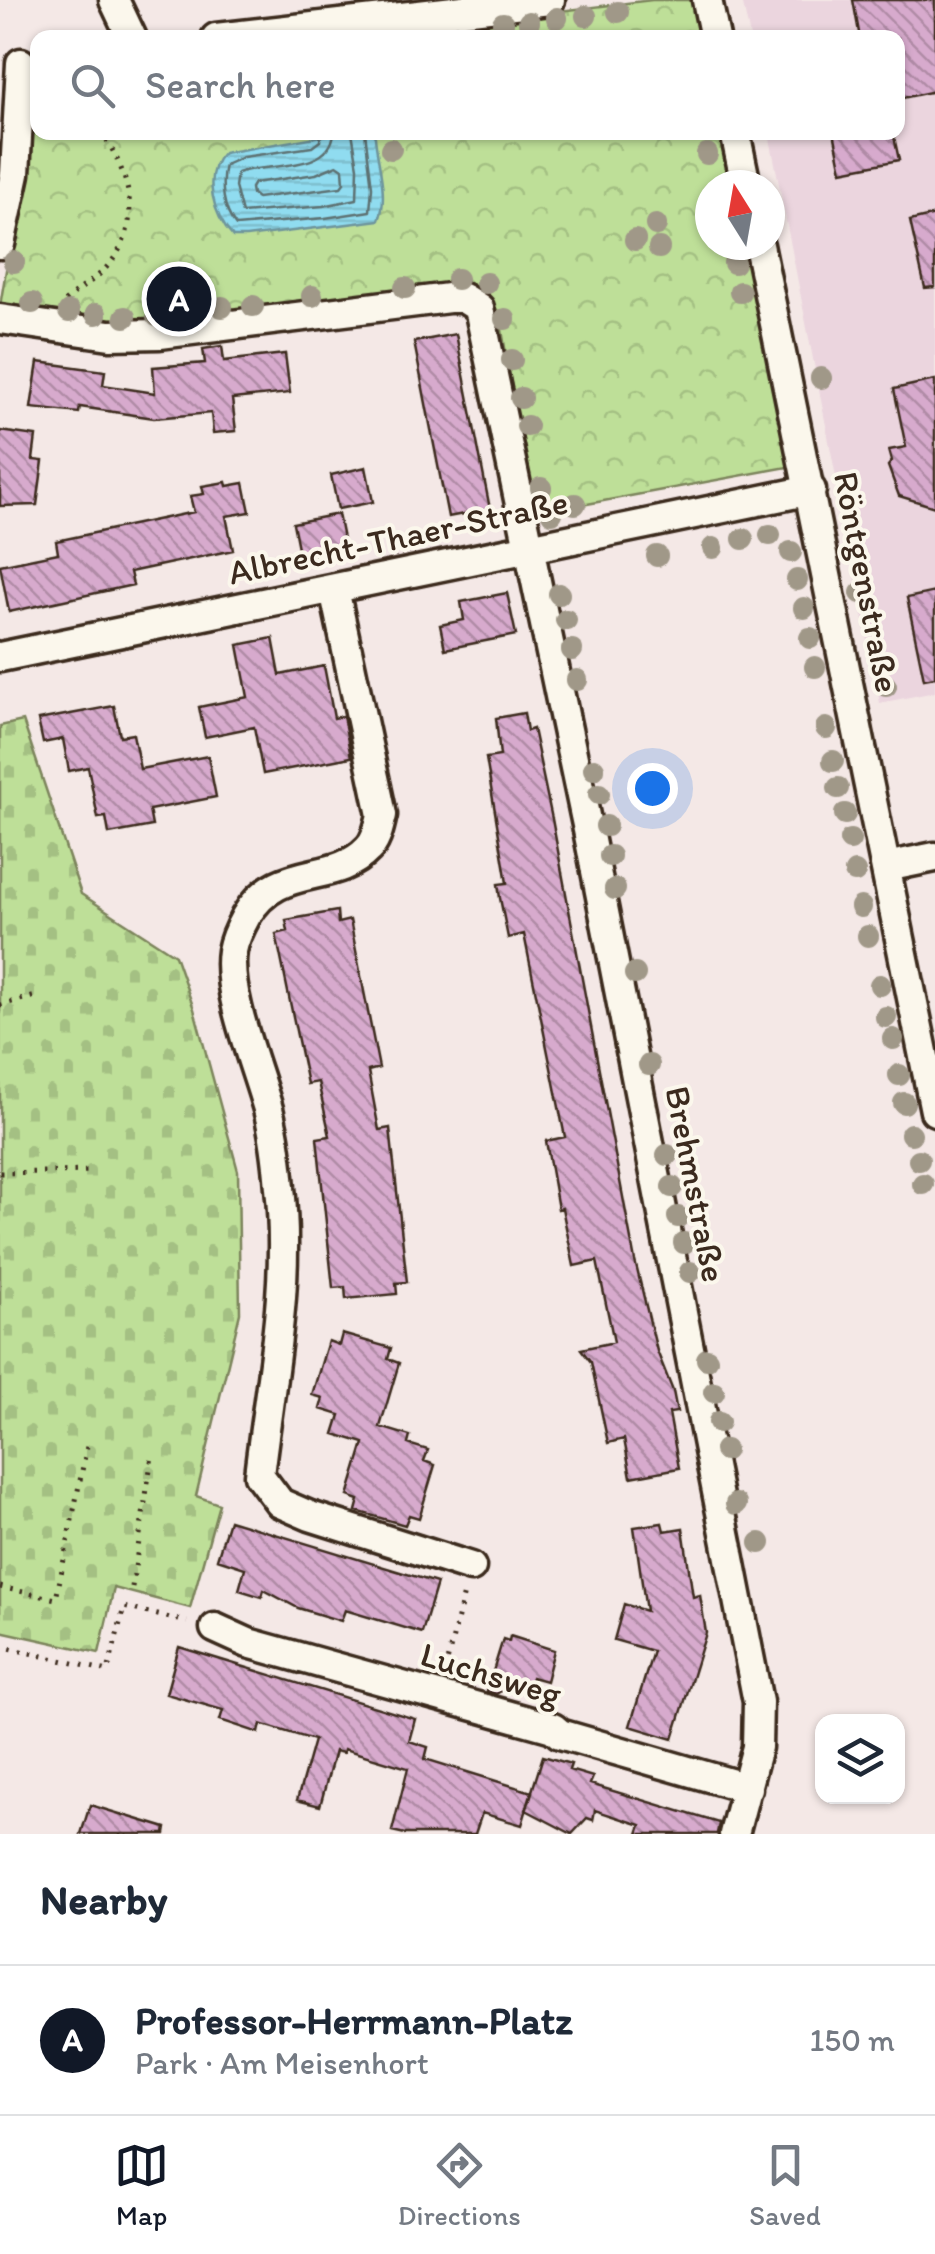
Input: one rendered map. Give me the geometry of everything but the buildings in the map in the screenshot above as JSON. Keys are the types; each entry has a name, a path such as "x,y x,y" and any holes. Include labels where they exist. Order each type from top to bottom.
{"street":[{"path":"114,0 128,30"},
{"path":"286,30 550,0"},
{"path":"707,0 713,30"},
{"path":"0,244 15,174 20,63"},
{"path":"737,140 743,170"},
{"name":"Röntgenstraße","path":"762,260 935,1111"},
{"name":"Brehmstraße","path":"34,325 110,335 160,334 449,298 470,300 478,308 592,850 758,1702 757,1747 734,1834"},
{"path":"0,319 34,325"},
{"name":"Albrecht-Thaer-Straße","path":"0,657 811,490"},
{"path":"334,589 382,814 378,832 370,848 351,862 284,880 266,891 238,930 232,952 235,993 270,1116 281,1192 284,1254 278,1341 259,1475 280,1503 310,1516 472,1566"},
{"path":"886,867 935,857"},
{"name":"Luchsweg","path":"215,1628 248,1644 553,1728 560,1734 746,1788"}],"path":[{"path":"34,325 102,272 128,234 130,192 119,159 107,140"},
{"path":"0,1004 40,995"},
{"path":"0,1173 93,1171"},
{"path":"0,1586 56,1599 87,1446"},
{"path":"132,1587 152,1456"},
{"path":"438,1697 472,1566"},
{"path":"0,1646 108,1671 124,1607 215,1628"}],"shaded area":[{"path":"742,0 935,0 935,692 880,703 785,215 785,170 776,170 770,140 905,140 905,30 748,30"}],"green space":[{"path":"652,0 693,0 699,30 402,30"},
{"path":"30,127 30,140 723,140 730,170 695,170 695,260 749,260 793,466 533,514 499,312 483,293 460,286 162,323 110,321 0,306"},
{"path":"23,721 81,894 175,955 194,1009 238,1171 240,1313 196,1496 219,1504 190,1608 114,1588 99,1653 0,1631 0,726"}],"water":[{"path":"299,140 375,140 383,190 379,220 233,237 220,218 211,184 216,162 223,153"}],"place":[{"name":"Professor-Herrmann-Platz","path":"179,299"}]}
